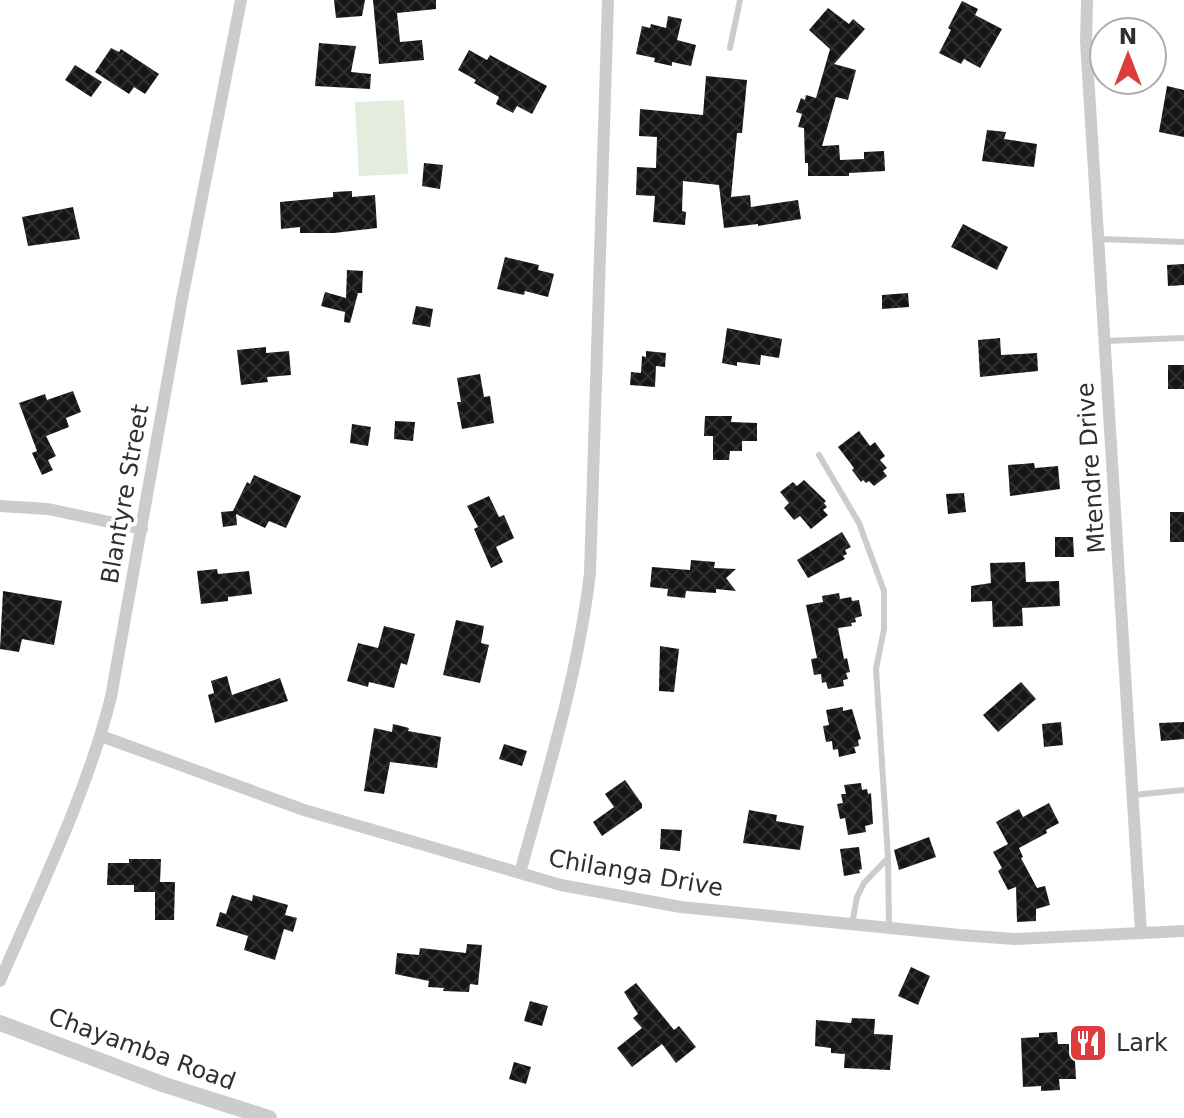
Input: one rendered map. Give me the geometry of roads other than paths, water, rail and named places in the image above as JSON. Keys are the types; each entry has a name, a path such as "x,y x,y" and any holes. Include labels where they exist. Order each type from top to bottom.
{"street":[{"name":"Blantyre Street","path":"0,981 84,784 101,736 241,0"},
{"path":"520,873 567,700 585,619 590,573 608,0"},
{"name":"Mtendre Drive","path":"1087,0 1086,41 1141,932"},
{"path":"0,506 48,509 142,529"},
{"name":"Chilanga Drive","path":"101,736 304,810 589,891 681,907 1015,939 1184,931"},
{"name":"Chayamba Road","path":"0,1023 162,1084 269,1118"}],"lane":[{"path":"730,48 740,0"},
{"path":"1099,239 1184,242"},
{"path":"1105,341 1184,338"},
{"path":"819,455 859,523 884,591 884,629 876,669 888,857 889,927"},
{"path":"1133,795 1184,790"},
{"path":"852,924 857,897 864,883 888,857"}],"place":[{"name":"Lark","path":"1088,1043"}]}
